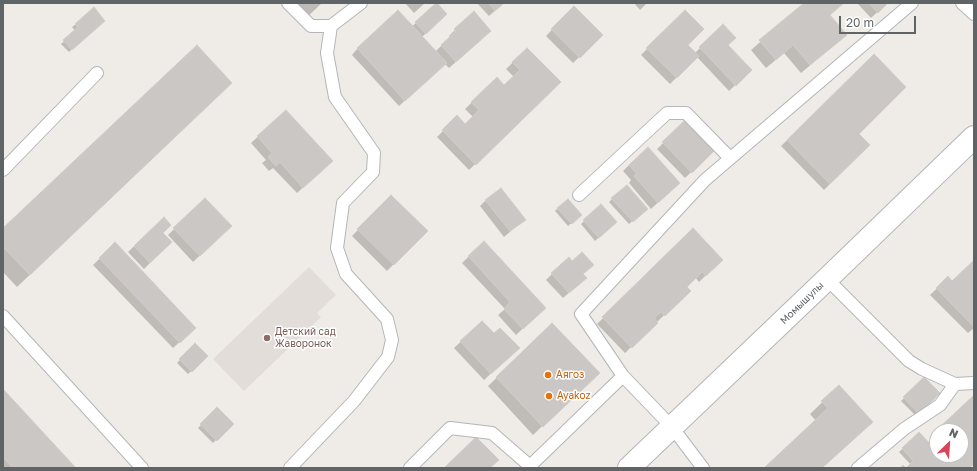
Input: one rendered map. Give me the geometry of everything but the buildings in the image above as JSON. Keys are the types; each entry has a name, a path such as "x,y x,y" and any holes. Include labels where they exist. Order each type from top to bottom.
{"main road":[{"name":"Момышулы","path":"629,468 974,136"}],"lane":[{"path":"288,3 311,26 331,26 361,3"},
{"path":"703,468 672,427 623,376 581,314 705,180 912,3"},
{"path":"962,3 974,14"},
{"path":"290,468 354,401 388,357 392,340 387,319 346,274 337,248 342,203 373,172 374,154 335,97 326,53 331,26"},
{"path":"3,170 98,73"},
{"path":"579,195 667,113 686,113 730,158"},
{"path":"827,279 909,361 922,369 955,384 974,383"},
{"path":"3,316 142,468"},
{"path":"410,468 450,428 492,433 530,466 623,376"},
{"path":"858,468 904,429 940,405 955,384"}],"shaded area":[{"name":"Детский сад Жаворонок","path":"309,267 336,295 317,313 321,317 244,391 213,359"}],"place":[{"name":"Детский сад Жаворонок","path":"267,338"},
{"name":"Аягоз","path":"548,375"},
{"name":"Ayakoz","path":"549,396"}]}
